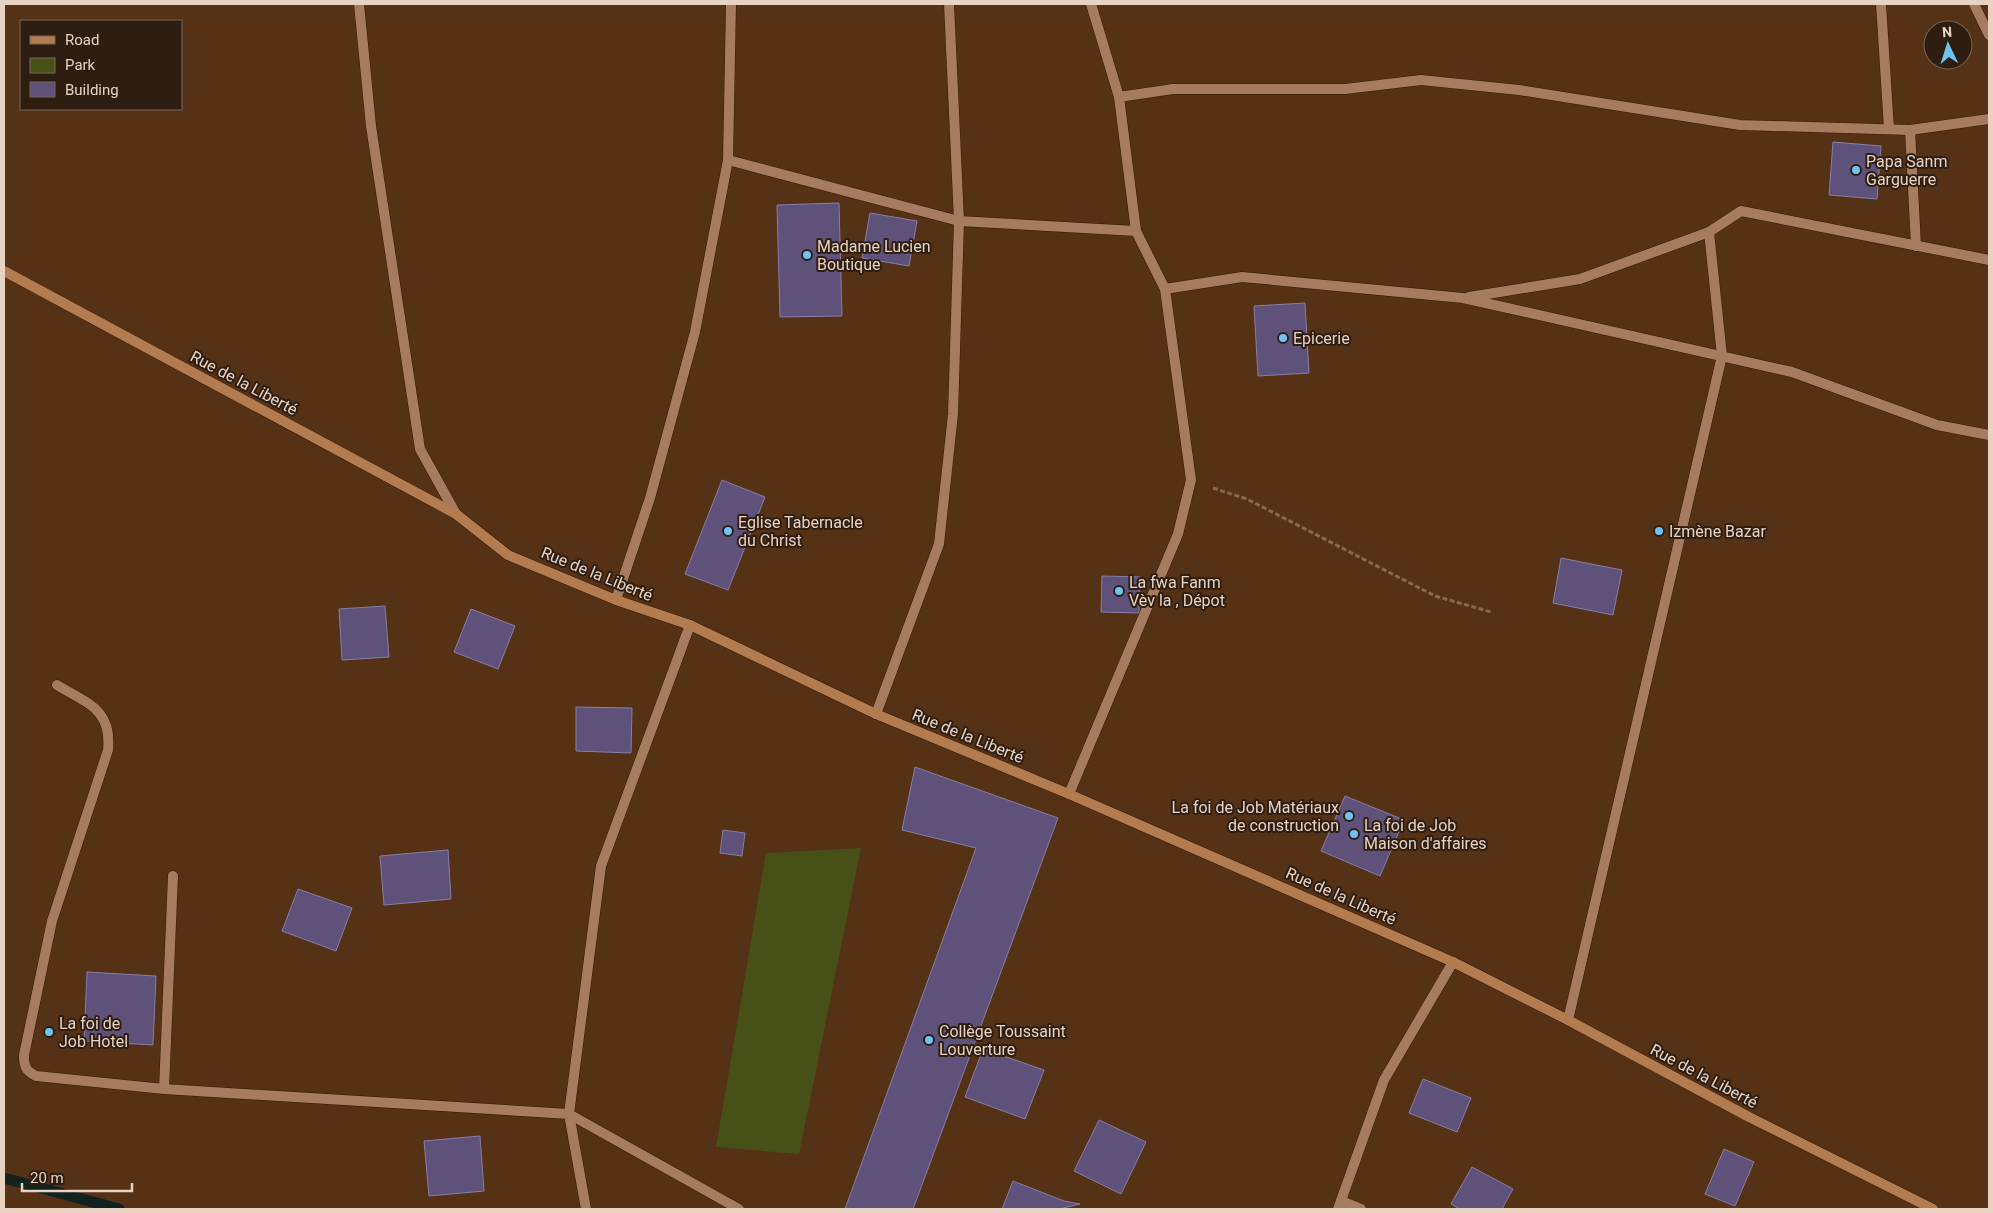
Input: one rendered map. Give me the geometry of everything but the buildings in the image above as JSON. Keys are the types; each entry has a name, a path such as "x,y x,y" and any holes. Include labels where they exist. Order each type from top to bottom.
{"street":[{"path":"359,4 371,126 420,449 456,514"},
{"path":"616,600 650,498 694,332 728,160 731,4"},
{"path":"876,714 939,544 953,414 959,220 948,4"},
{"path":"1069,794 1178,534 1190,482 1165,290 1136,231 1119,97 1091,4"},
{"path":"1880,4 1889,129"},
{"path":"1974,4 1989,35"},
{"path":"1119,97 1173,89 1345,89 1421,80 1519,90 1740,125 1910,130 1989,119"},
{"path":"1910,130 1916,246"},
{"path":"728,160 959,220 1136,231"},
{"path":"1463,298 1580,279 1709,232 1741,211 1989,260"},
{"path":"1568,1020 1722,356 1709,232"},
{"name":"Rue de la Liberté","path":"4,271 456,514 508,555 616,600 690,625 876,714 1069,794 1453,962 1568,1020 1749,1117 1933,1209"},
{"path":"1165,290 1242,277 1463,298 1792,372 1937,425 1989,435"},
{"path":"586,1209 569,1114 601,866 690,625"},
{"path":"57,685 100,712 106,721 110,735 108,750 52,921 24,1055 24,1064 27,1071 36,1076 164,1089 569,1114 739,1209"},
{"path":"164,1089 173,876"},
{"path":"1361,1209 1339,1205 1384,1080 1453,962"}],"path":[{"path":"1190,482 1247,499 1435,596 1491,612"}],"green space":[{"path":"861,848 799,1154 716,1147 766,853"}],"waterway":[{"path":"4,1178 119,1209"}],"place":[{"name":"Papa Sanm Garguerre","path":"1856,170"},
{"name":"Madame Lucien Boutique","path":"807,255"},
{"name":"Epicerie","path":"1283,338"},
{"name":"Eglise Tabernacle du Christ","path":"728,531"},
{"name":"Izmène Bazar","path":"1659,531"},
{"name":"La fwa Fanm Vèv la , Dépot","path":"1119,591"},
{"name":"La foi de Job Matériaux de construction","path":"1349,816"},
{"name":"La foi de Job Maison d'affaires","path":"1354,834"},
{"name":"La foi de Job Hotel","path":"49,1032"},
{"name":"Collège Toussaint Louverture","path":"929,1040"}]}
